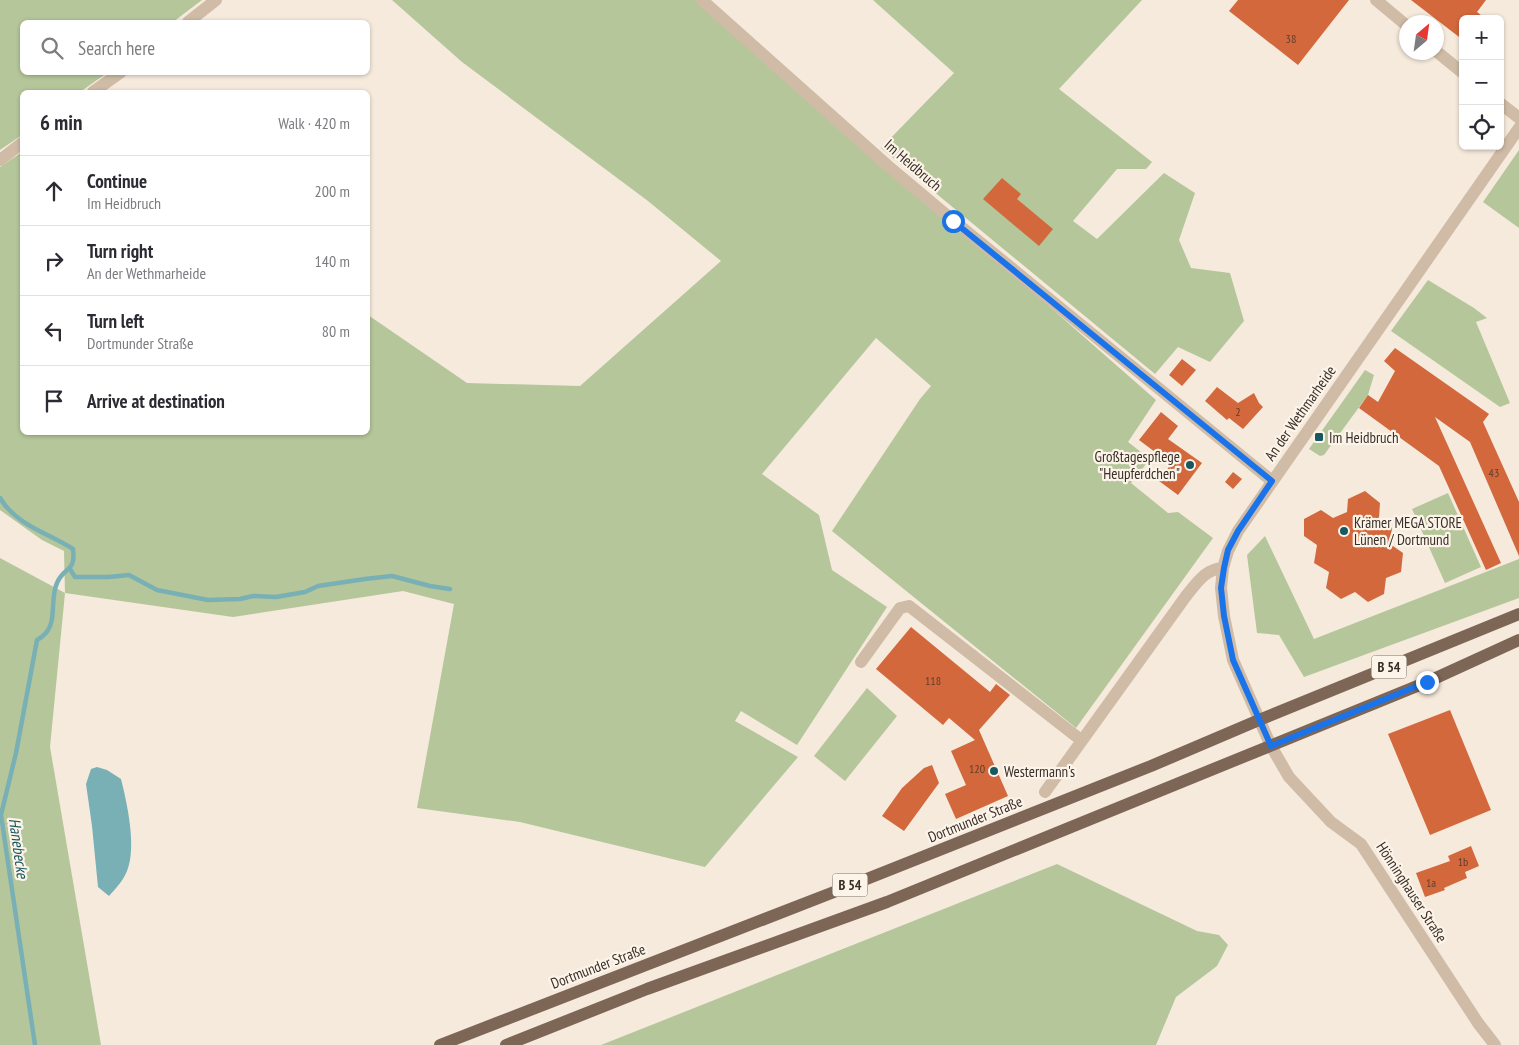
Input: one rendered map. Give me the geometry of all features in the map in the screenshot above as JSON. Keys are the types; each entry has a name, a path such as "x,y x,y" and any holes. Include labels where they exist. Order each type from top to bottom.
{"main road":[{"name":"Dortmunder Straße","path":"440,1045 852,885 1151,766 1519,614"},
{"name":"B 54","path":"506,1045 647,989 887,902 1427,682 1519,640"}],"street":[{"path":"191,20 216,0"},
{"name":"Im Heidbruch","path":"702,0 887,165 1272,481"},
{"path":"1376,0 1399,19"},
{"path":"1444,58 1459,70"},
{"path":"96,90 117,75"},
{"path":"1503,105 1519,118"},
{"name":"An der Wethmarheide","path":"1271,746 1233,660 1224,616 1221,588 1228,550 1238,531 1272,481 1519,128"},
{"path":"0,160 20,145"},
{"path":"1045,792 1191,590 1213,568 1224,568"},
{"path":"861,662 900,608 909,606 1081,740"},
{"name":"Hönninghauser Straße","path":"1271,746 1289,777 1331,822 1361,844 1478,1023 1495,1045"}],"green space":[{"path":"0,0 202,0 176,20 20,20 20,75 104,75 83,90 20,90 20,136 0,150"},
{"path":"392,0 700,0 1156,400 1128,442 1150,459 1131,483 1168,513 1178,512 1213,538 1076,728 832,531 920,399 931,386 876,338 762,474 819,515 832,570 887,607 797,745 741,711 735,721 798,757 705,867 520,822 417,808 454,604 403,591 233,617 65,593 64,551 42,540 0,510 0,167 20,153 20,435 370,435 370,316 467,383 580,386 721,261 648,201 462,62"},
{"path":"873,0 1142,0 1059,89 1152,162 1146,169 1117,169 1073,221 1097,239 1164,173 1195,193 1179,240 1191,268 1230,273 1244,321 1210,362 1178,347 1155,374 881,148 954,73"},
{"path":"1519,150 1519,228 1483,202"},
{"path":"1428,280 1487,318 1476,322 1510,403 1500,407 1391,331"},
{"path":"1365,370 1374,375 1368,395 1324,455 1320,456 1309,449"},
{"path":"1448,493 1481,567 1445,583 1412,509"},
{"path":"1265,536 1314,639 1519,559 1519,598 1304,677 1279,635 1257,633 1247,555"},
{"path":"0,558 65,593 50,747 101,1045 0,1045"},
{"path":"867,688 897,716 845,781 814,756"},
{"path":"1057,864 1197,931 1219,935 1228,945 1217,966 1176,997 1156,1045 601,1045"}],"water":[{"path":"97,767 107,770 121,779 130,825 130,861 121,881 109,896 98,887 86,784 91,769"}],"building":[{"path":"1238,0 1349,0 1298,65 1229,11"},
{"path":"1411,0 1486,0 1477,12 1481,15 1459,15 1459,37 1444,25 1444,15 1430,15"},
{"path":"1002,178 1021,194 1017,199 1053,229 1039,246 983,199"},
{"path":"1395,348 1489,414 1483,422 1519,502 1519,556 1470,442 1435,417 1501,563 1486,570 1439,466 1359,408 1368,395 1378,402 1395,371 1384,361"},
{"path":"1182,359 1196,370 1182,386 1169,375"},
{"path":"1217,387 1238,403 1254,393 1263,407 1243,429 1229,418 1227,420 1205,401"},
{"path":"1161,412 1178,426 1168,439 1202,463 1178,495 1159,481 1171,464 1139,440"},
{"path":"1233,472 1242,479 1233,489 1225,482"},
{"path":"1365,491 1380,503 1379,518 1392,528 1390,544 1403,553 1401,572 1386,578 1384,594 1368,602 1355,592 1341,599 1326,588 1329,572 1314,563 1317,545 1304,536 1304,519 1321,510 1333,518 1347,512 1348,499"},
{"path":"911,627 990,692 996,684 1010,695 979,730 1008,796 956,819 945,794 966,785 951,751 975,740 949,718 943,725 876,669"},
{"path":"1450,710 1491,810 1430,835 1388,734"},
{"path":"932,765 939,783 904,831 882,816 902,788 924,768"},
{"path":"1471,846 1479,866 1465,872 1467,878 1444,888 1445,890 1425,897 1416,873 1450,861 1448,856"}],"waterway":[{"name":"Hanebecke","path":"0,498 24,522 73,549 73,562 57,583 53,599 52,622 44,635 37,640 16,753 1,815 35,1045"},
{"path":"70,569 75,577 129,575 157,590 208,600 240,599 253,596 276,597 305,592 318,586 392,576 450,589"}],"place":[{"name":"Im Heidbruch","path":"1319,437"},
{"name":"Großtagespflege \"Heupferdchen\"","path":"1190,465"},
{"name":"Krämer MEGA STORE Lünen / Dortmund","path":"1344,531"},
{"name":"Westermann's","path":"994,771"}],"route":[{"path":"953,221 1272,481 1238,531 1228,550 1221,588 1224,616 1233,660 1271,746 1427,682"}]}
